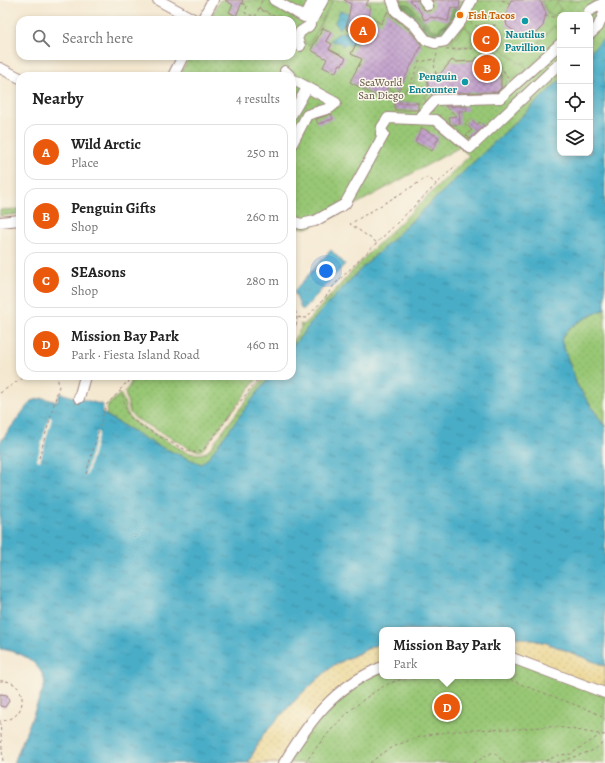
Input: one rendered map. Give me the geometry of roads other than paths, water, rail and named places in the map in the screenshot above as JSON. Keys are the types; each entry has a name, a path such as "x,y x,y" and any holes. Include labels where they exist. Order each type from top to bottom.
{"street":[{"path":"158,0 188,16"},
{"path":"204,16 213,0"},
{"path":"274,0 304,18 314,0"},
{"path":"300,46 297,39 300,32 309,26 323,0"},
{"path":"392,0 396,11 414,25 426,40 435,43 445,41 463,18 472,0"},
{"path":"587,0 589,12"},
{"path":"590,12 605,2"},
{"path":"593,31 598,27 605,11"},
{"path":"418,119 435,100 500,98 557,47"},
{"path":"175,72 181,60"},
{"path":"296,222 301,224 315,221 345,204 384,134 381,133 382,127 388,118 436,120 454,133 470,148 557,66"},
{"path":"0,68 16,76"},
{"path":"296,81 336,103 330,108 307,115 296,136"},
{"path":"296,107 307,88"},
{"path":"0,222 16,220"},
{"path":"79,398 84,380"},
{"path":"515,659 605,693"},
{"path":"284,763 306,728 323,707 345,687 369,672 379,668"}],"water":[{"path":"340,11 349,13 347,24 344,24 339,29 335,22"},
{"path":"346,32 348,34 350,32 358,40 357,43 353,43 350,46 346,43 343,46 339,42 333,42 330,40 339,33"},
{"path":"605,37 605,309 574,325 561,340 577,385 605,427 605,666 547,643 515,637 515,627 379,627 379,643 334,665 301,694 263,735 248,763 14,763 45,684 40,670 29,659 15,652 0,649 0,442 31,401 43,398 57,402 60,393 103,405 102,413 156,445 201,464 208,458 267,380 296,380 296,342 321,311 358,272 557,83 557,156 593,156 593,49"},
{"path":"331,250 345,264 304,309 301,309 296,296 296,289"}],"place":[{"name":"Fish Tacos","path":"460,15"},
{"name":"Nautilus Pavillion","path":"525,21"},
{"name":"Wild Arctic","path":"363,30"},
{"name":"SEAsons","path":"486,39"},
{"name":"Penguin Gifts","path":"487,68"},
{"name":"Penguin Encounter","path":"465,82"},
{"name":"Mission Bay Park","path":"447,707"}],"park label":[{"name":"SeaWorld San Diego","path":"381,88"}]}
